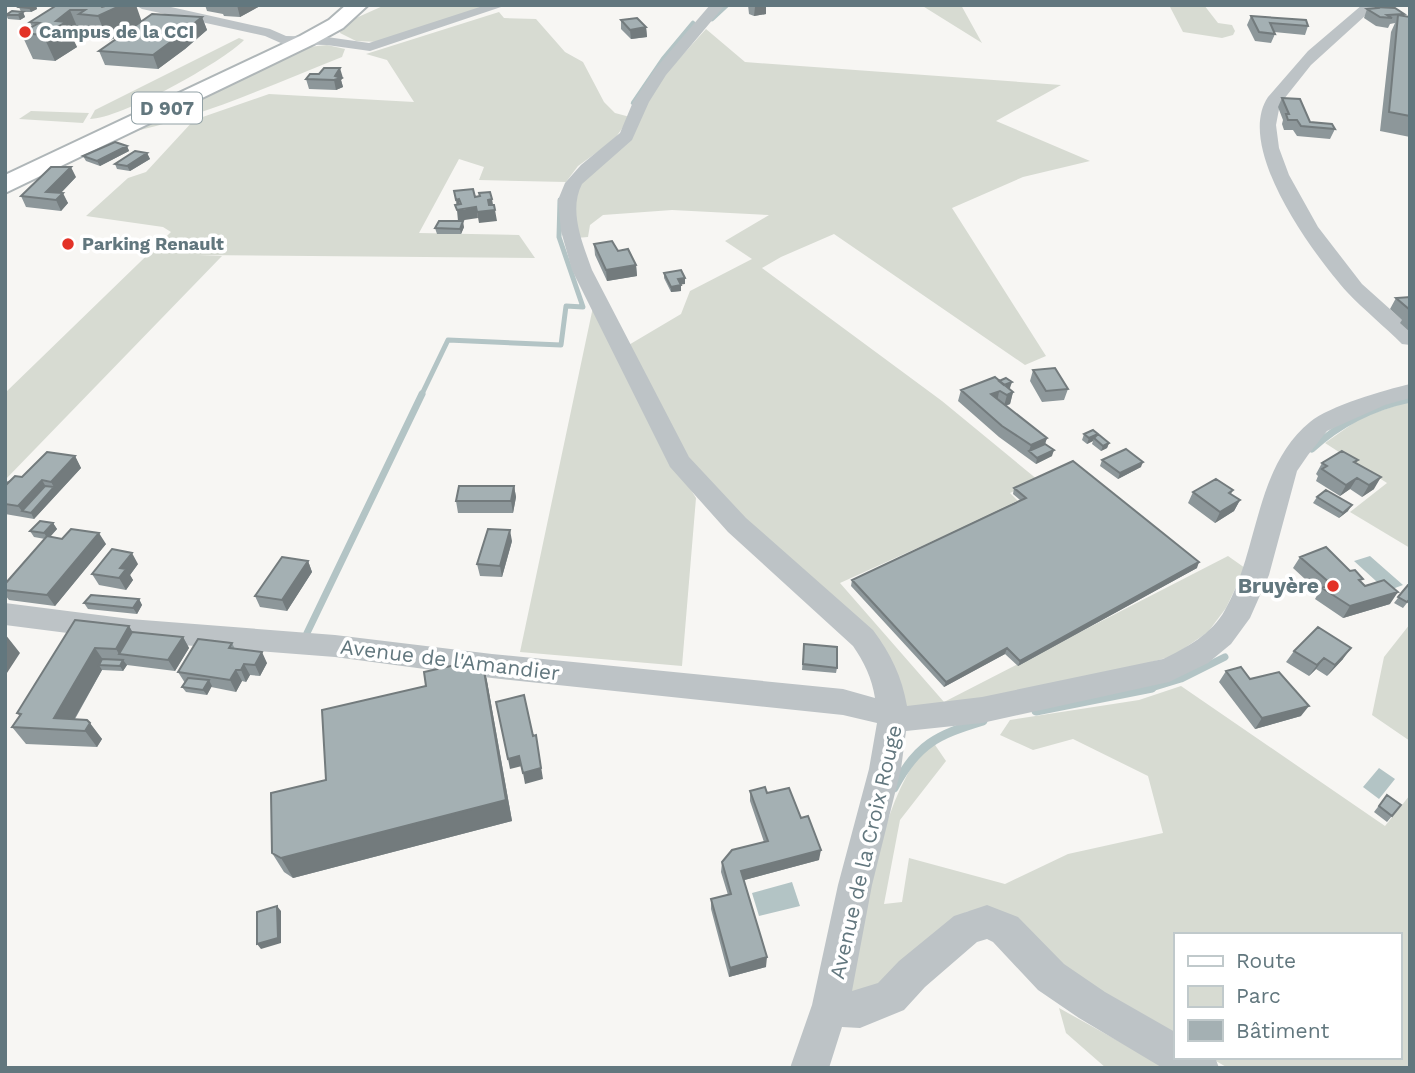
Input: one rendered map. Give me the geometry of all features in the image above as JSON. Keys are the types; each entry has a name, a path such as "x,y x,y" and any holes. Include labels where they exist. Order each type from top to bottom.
{"main road":[{"name":"D 907","path":"5,185 286,30 358,5"},
{"name":"D 907","path":"5,171 169,95 286,30"}],"street":[{"path":"142,5 370,47 500,5"},
{"path":"718,5 654,81 641,101 629,132 619,144 590,165 568,193 572,240 582,270 679,461 706,494 737,525 863,638 876,656 888,683 893,716"},
{"path":"1370,5 1321,47 1279,94 1272,104 1268,120 1269,135 1275,166 1282,182 1334,264 1410,339"},
{"path":"286,30 349,44"},
{"name":"Avenue de la Croix Rouge","path":"809,1068 831,1004 855,885 885,769 893,716 909,719 982,710 1169,670 1198,655 1221,636 1236,618 1255,575 1285,471 1299,449 1319,426 1377,400 1410,391"},
{"name":"Avenue de l'Amandier","path":"5,614 130,630 335,646 492,666 843,702 893,716"},
{"path":"831,1004 847,1010 860,1009 891,997 912,974 967,928 987,922 1005,929 1051,977 1091,1005 1174,1053"}],"green space":[{"path":"385,5 493,5 379,42 356,41 340,33 341,29 356,18"},
{"path":"921,5 961,5 982,43"},
{"path":"1169,5 1204,5 1218,23 1232,25 1235,31 1233,35 1222,38 1183,32"},
{"path":"499,12 504,18 536,19 565,52 583,62 604,102 615,113 630,117 614,140 578,166 566,182 479,180 484,167 459,159 419,233 519,235 535,258 198,255 222,256 5,480 5,393 171,232 163,227 86,216 128,178 146,172 194,120 269,94 414,102 387,60 366,54"},
{"path":"706,29 745,62 1061,85 996,121 1090,161 1023,177 952,208 1046,356 1025,365 834,234 762,268 942,401 1038,480 1010,493 1019,502 840,583 944,702 1228,556 1245,568 1226,608 1208,632 1173,656 1126,669 946,707 905,706 891,664 714,493 687,455 627,346 681,314 690,291 752,259 725,241 769,215 672,210 603,215 590,225 588,237 576,238 573,205 577,189 594,168 633,132 650,91"},
{"path":"239,38 244,40 233,50 194,75 124,110 90,119 95,110"},
{"path":"327,45 345,49 342,57 178,120 122,134 308,47"},
{"path":"31,111 89,113 83,123 19,119"},
{"path":"593,307 666,449 696,498 682,666 520,652"},
{"path":"1410,401 1410,548 1350,512 1387,483 1325,443 1362,417"},
{"path":"1410,624 1410,741 1372,715 1384,657"},
{"path":"1181,686 1385,826 1410,795 1410,1068 1228,1068 1212,1059 1401,1059 1401,933 1174,933 1174,1037 1070,980 982,909 966,912 884,988 851,992 876,859 886,826 913,765 931,739 946,761 900,820 884,904 902,902 909,858 1005,884 1068,854 1163,833 1148,776 1073,739 1033,750 1000,735 1010,720 1139,700"},
{"path":"1059,1008 1167,1068 1106,1068 1066,1033"}],"shaded area":[{"path":"1370,556 1403,585 1387,591 1354,561"},
{"path":"1379,768 1395,779 1379,799 1363,787"},
{"path":"792,882 800,906 759,916 752,893"}],"building":[{"path":"57,5 122,5 98,16 79,14 85,10 70,10 56,21 66,22 43,35 21,33 39,23 30,22"},
{"path":"1375,7 1395,8 1404,14 1387,15 1392,18 1380,17 1367,9 1377,8"},
{"path":"12,11 23,12 6,15"},
{"path":"152,14 202,17 153,55 99,51"},
{"path":"1398,15 1410,17 1410,116 1389,112"},
{"path":"1251,16 1306,20 1308,26 1270,23 1275,34 1259,32"},
{"path":"637,18 646,27 630,30 621,20"},
{"path":"324,68 340,68 335,76 341,78 306,79 310,74 319,74"},
{"path":"1282,98 1300,99 1310,122 1332,124 1335,129 1301,126 1297,120 1288,120 1286,114 1289,114"},
{"path":"115,142 127,146 97,161 83,156"},
{"path":"135,151 147,153 127,166 115,164"},
{"path":"51,167 71,167 46,192 63,193 56,200 21,196"},
{"path":"473,189 475,197 480,196 479,193 490,192 492,199 488,200 489,205 494,205 495,210 477,212 476,207 457,210 455,205 461,204 459,199 456,200 454,191"},
{"path":"439,221 463,221 460,229 435,228"},
{"path":"612,241 618,251 628,249 636,265 606,270 594,244"},
{"path":"681,270 685,278 678,279 681,285 671,287 664,273"},
{"path":"1410,297 1410,310 1396,298"},
{"path":"1055,368 1068,389 1046,391 1033,370"},
{"path":"995,377 1013,392 1007,395 1000,391 991,394 1047,438 1031,445 1002,426 961,390"},
{"path":"1006,378 1012,382 1004,385 999,381"},
{"path":"1093,430 1098,434 1089,438 1084,434"},
{"path":"1098,434 1109,443 1103,446 1094,438"},
{"path":"1045,444 1054,450 1037,458 1029,451"},
{"path":"1126,449 1143,462 1120,473 1102,460"},
{"path":"1342,451 1358,460 1354,462 1381,477 1369,485 1357,478 1346,485 1322,469 1327,466 1322,463"},
{"path":"47,452 75,456 51,482 42,480 18,506 5,504 5,486 15,476 22,477"},
{"path":"1073,461 1199,562 1020,661 1007,648 946,682 852,580 1026,498 1014,488"},
{"path":"1216,479 1233,490 1229,493 1240,500 1220,512 1193,492"},
{"path":"45,486 54,487 31,513 22,511"},
{"path":"459,486 514,486 511,501 456,501"},
{"path":"1326,490 1352,505 1343,513 1317,497"},
{"path":"40,521 53,523 44,533 30,531"},
{"path":"71,529 99,533 47,595 5,590 5,584 47,536 62,539"},
{"path":"488,529 510,530 500,566 477,564"},
{"path":"1326,547 1350,571 1355,570 1365,586 1384,580 1398,592 1350,606 1322,588 1331,584 1300,557"},
{"path":"112,549 132,553 120,568 126,569 119,578 92,574"},
{"path":"282,557 308,561 282,600 255,596"},
{"path":"1408,585 1410,599 1407,602 1398,597"},
{"path":"91,595 139,599 133,608 84,603"},
{"path":"75,620 129,626 116,649 95,648 54,718 87,720 90,723 85,731 12,727 21,714 17,713"},
{"path":"1318,627 1351,648 1335,665 1324,658 1317,665 1294,651"},
{"path":"132,632 183,637 168,660 119,654"},
{"path":"198,639 232,643 229,648 262,652 255,665 244,664 230,680 178,672"},
{"path":"804,644 837,647 837,668 803,664"},
{"path":"102,659 123,660 120,666 99,665"},
{"path":"482,659 506,800 281,858 272,853 271,793 326,780 322,710 426,686 424,672"},
{"path":"1241,667 1250,679 1279,672 1309,706 1262,718 1226,671"},
{"path":"188,678 209,680 203,690 182,687"},
{"path":"524,695 533,736 536,735 541,768 523,773 519,756 508,759 496,702"},
{"path":"765,787 767,793 789,788 801,818 808,816 821,850 741,871 767,957 730,968 711,899 731,894 722,862 732,850 768,841 750,791"},
{"path":"1387,795 1401,805 1392,816 1379,806"},
{"path":"277,906 278,938 257,944 257,912"}],"waterway":[{"path":"712,19 727,5"},
{"path":"633,103 663,59 693,23"},
{"path":"421,396 448,340 561,345 566,306 583,307 559,237 560,200"},
{"path":"307,633 422,394"},
{"path":"1312,449 1357,417 1410,399"},
{"path":"1151,688 1181,679 1225,657"},
{"path":"1036,711 1151,688"},
{"path":"1145,690 1151,688"},
{"path":"894,788 911,761 930,743 953,731 983,721"}],"place":[{"name":"Campus de la CCI","path":"25,32"},
{"name":"Parking Renault","path":"68,244"},
{"name":"Bruyère","path":"1333,586"}]}
